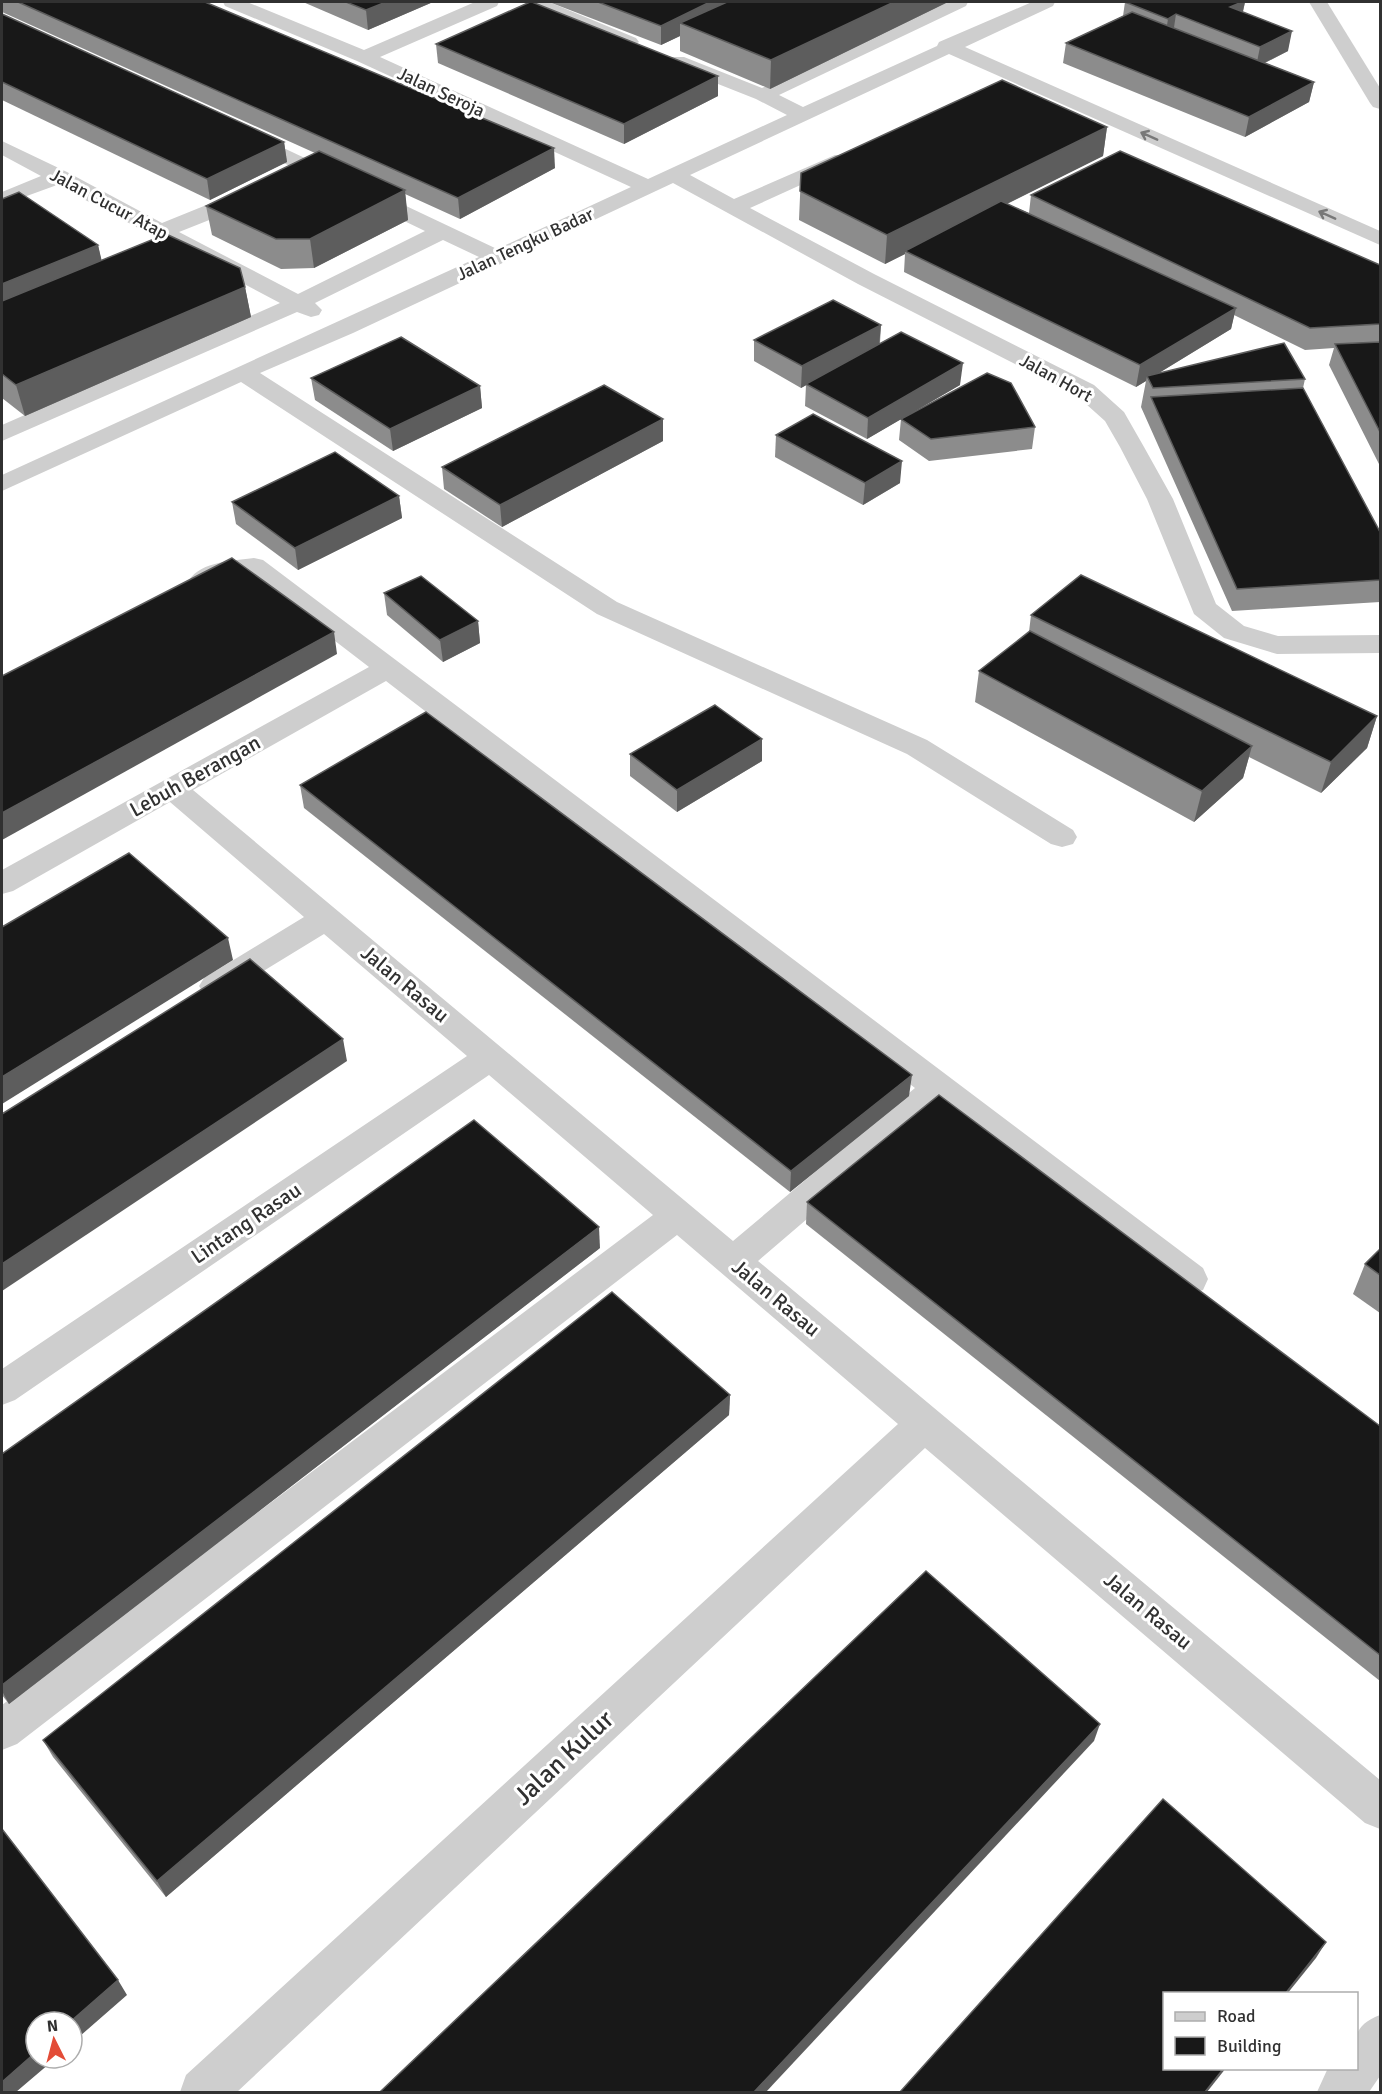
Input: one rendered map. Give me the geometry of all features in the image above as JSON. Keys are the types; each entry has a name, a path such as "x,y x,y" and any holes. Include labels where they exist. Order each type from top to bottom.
{"street":[{"name":"Jalan Seroja","path":"232,2 364,57 648,187"},
{"path":"364,57 490,2"},
{"path":"534,2 646,49"},
{"path":"764,95 959,2"},
{"name":"Jalan Tengku Badar","path":"2,484 242,372 345,328 946,46 1046,2"},
{"path":"1318,2 1380,103"},
{"path":"676,44 657,53 764,95 801,114"},
{"path":"946,46 1380,239"},
{"path":"1000,89 1022,80"},
{"path":"229,130 316,169 497,257"},
{"name":"Jalan Cucur Atap","path":"2,147 60,176 161,241 182,242 345,328"},
{"path":"734,207 862,150"},
{"path":"161,241 277,184 316,169"},
{"name":"Jalan Hort","path":"674,175 866,279 1085,390 1115,417 1132,447 1160,499 1204,608 1234,632 1277,645 1380,644"},
{"path":"2,199 60,176"},
{"path":"5,429 298,303 443,231"},
{"path":"242,372 607,608 917,747 1062,837"},
{"path":"5,429 68,453"},
{"path":"176,593 217,572 254,566 1190,1280"},
{"name":"Lebuh Berangan","path":"2,884 388,668"},
{"name":"Jalan Rasau","path":"172,788 1380,1808"},
{"path":"194,999 327,918"},
{"name":"Lintang Rasau","path":"2,1389 491,1057"},
{"path":"733,1262 938,1088"},
{"path":"2,1730 678,1215"},
{"name":"Jalan Kulur","path":"203,2092 926,1423"},
{"path":"1358,2068 1380,2038"},
{"path":"1340,2092 1356,2070"}],"building":[{"path":"18,2 205,2 554,148 458,198"},
{"path":"346,2 386,2 366,10"},
{"path":"530,2 718,76 624,124 436,44"},
{"path":"598,2 710,2 661,26"},
{"path":"727,2 894,2 771,60 680,23"},
{"path":"1125,2 1242,2 1230,7 1292,31 1260,47 1176,14 1168,19"},
{"path":"1132,12 1314,82 1249,117 1066,43"},
{"path":"2,14 284,142 207,179 2,82"},
{"path":"1002,80 1107,127 887,235 800,191 801,173"},
{"path":"319,151 405,190 310,239 276,239 206,206"},
{"path":"1120,151 1380,265 1380,324 1310,328 1031,195"},
{"path":"19,192 98,245 2,284 2,199"},
{"path":"1001,201 1236,308 1140,365 905,251"},
{"path":"166,234 240,268 245,287 16,385 2,374 2,301"},
{"path":"833,300 881,325 802,366 754,340"},
{"path":"901,332 963,363 868,418 806,384"},
{"path":"401,337 480,386 390,429 311,378"},
{"path":"1380,342 1380,432 1335,344"},
{"path":"1284,343 1305,379 1153,388 1147,376"},
{"path":"987,373 1011,383 1035,427 931,439 901,419"},
{"path":"604,385 663,419 500,505 442,467"},
{"path":"1303,388 1380,532 1380,580 1237,589 1151,397"},
{"path":"813,414 902,461 865,483 776,435"},
{"path":"335,452 399,496 295,548 232,502"},
{"path":"232,558 334,632 2,813 2,676"},
{"path":"1081,575 1377,716 1331,762 1031,615"},
{"path":"421,576 478,621 440,640 384,593"},
{"path":"1030,631 1252,746 1202,791 979,671"},
{"path":"715,705 762,739 677,790 630,754"},
{"path":"426,712 912,1075 791,1171 300,785"},
{"path":"129,853 228,938 2,1077 2,927"},
{"path":"250,959 343,1039 2,1264 2,1114"},
{"path":"939,1095 1380,1426 1380,1655 807,1202"},
{"path":"474,1120 599,1227 2,1685 2,1454"},
{"path":"1380,1249 1380,1275 1365,1264"},
{"path":"612,1292 730,1395 157,1881 43,1740"},
{"path":"926,1571 1100,1724 754,2092 380,2092"},
{"path":"1163,1799 1326,1942 1287,1992 1163,1992 1163,2070 1222,2070 1205,2092 900,2092"},
{"path":"2,1829 118,1980 84,2010 24,2010 24,2063 2,2082"}]}
